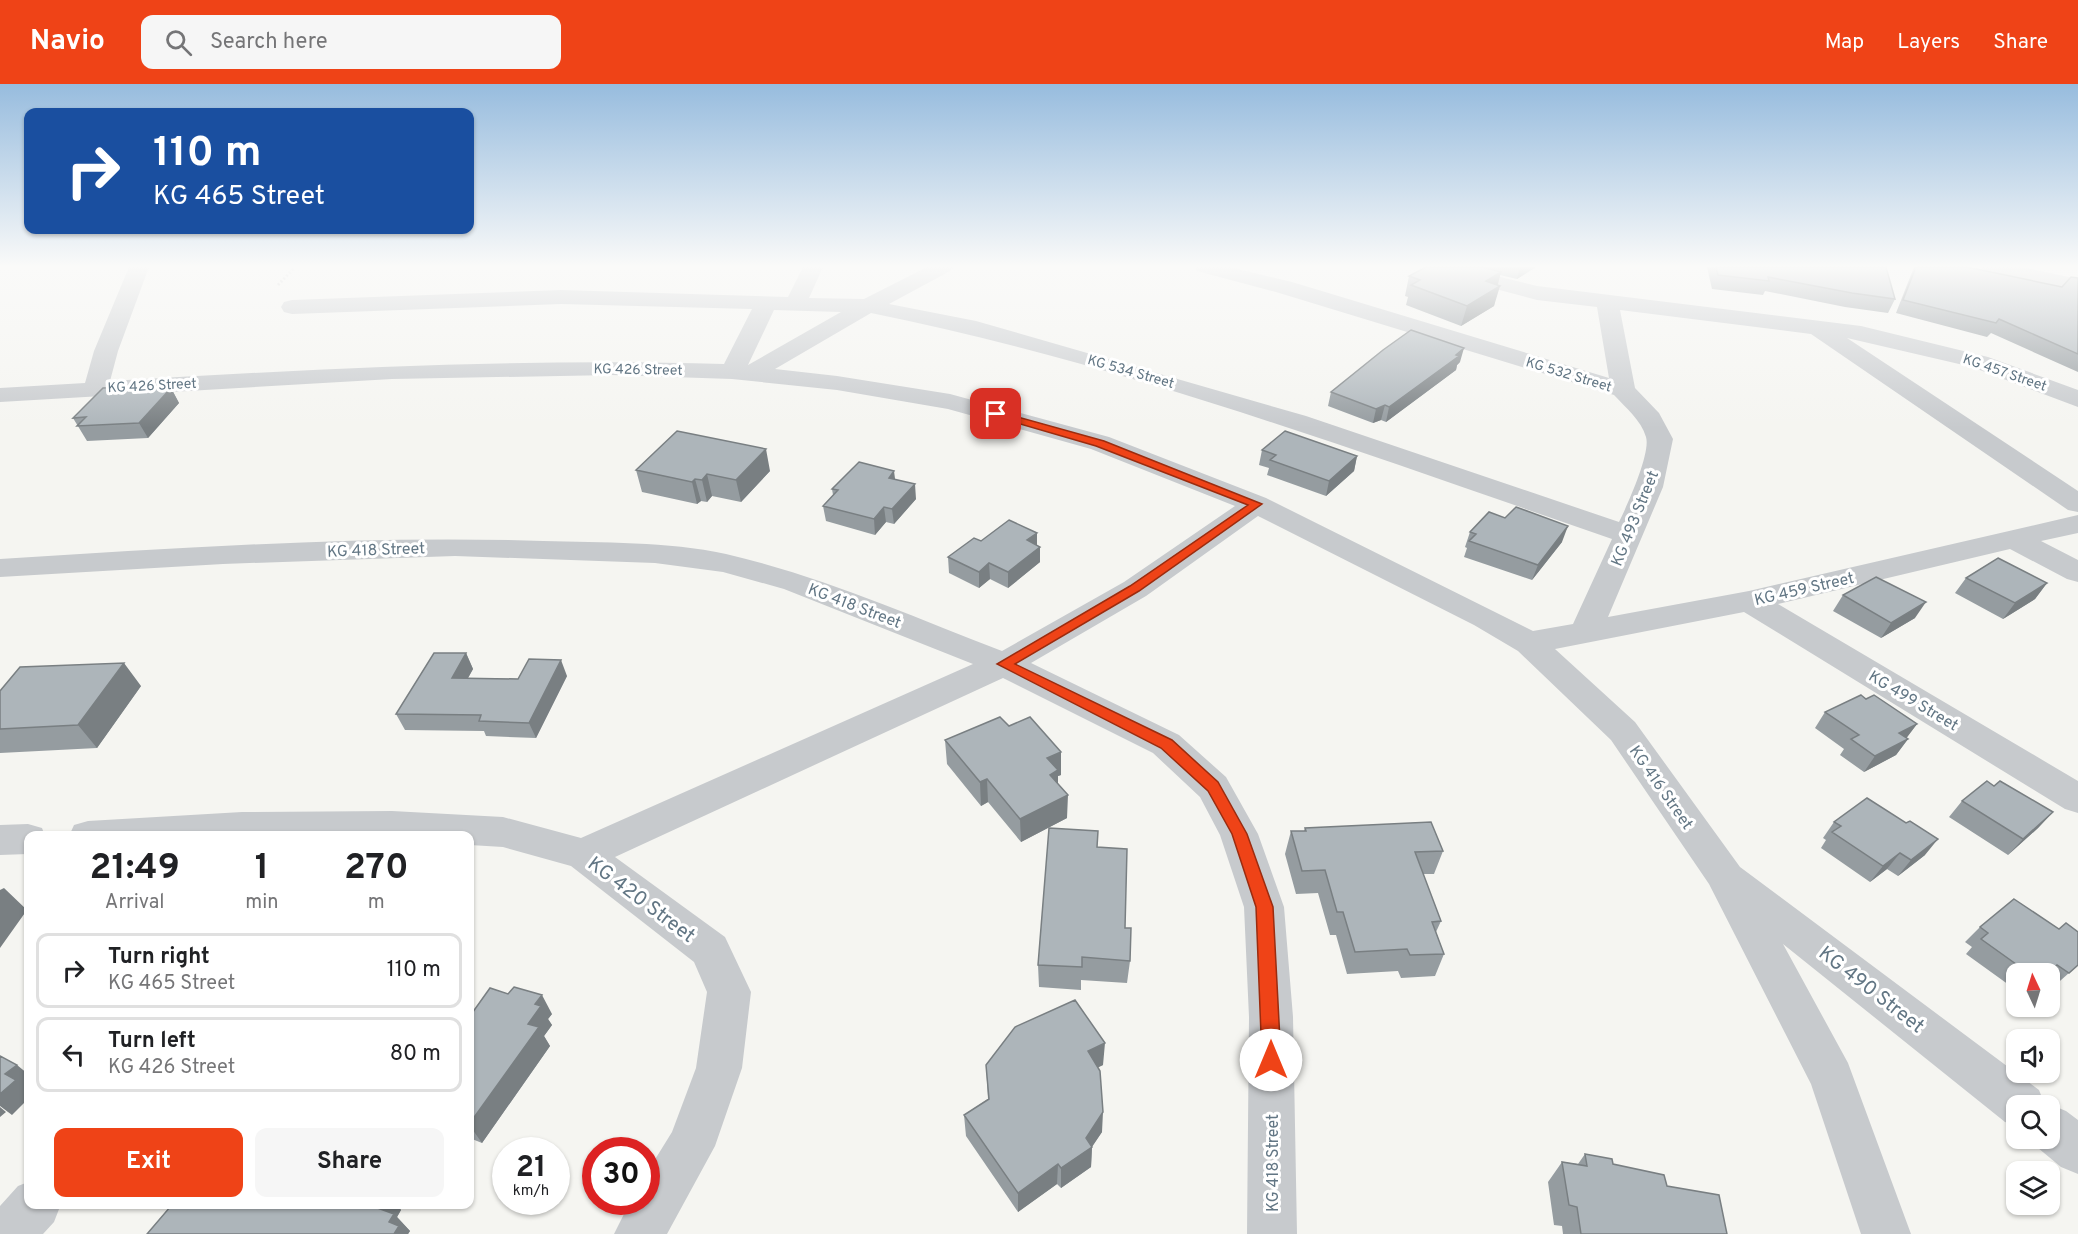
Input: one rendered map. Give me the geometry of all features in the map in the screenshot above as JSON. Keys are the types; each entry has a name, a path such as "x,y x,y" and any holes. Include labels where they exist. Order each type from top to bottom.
{"street":[{"path":"96,388 106,351 118,321"},
{"path":"741,373 760,321"},
{"path":"741,373 840,321"},
{"name":"KG 534 Street","path":"939,321 980,329 1287,418 1628,536"},
{"name":"KG 532 Street","path":"1397,321 1623,390"},
{"path":"1611,321 1623,390"},
{"name":"KG 457 Street","path":"1770,321 1812,325 1899,341 1969,359 2078,399"},
{"path":"1812,325 2078,504"},
{"name":"KG 426 Street","path":"0,395 96,388 500,369 612,368 741,373 837,383 939,400 1020,420 1100,443 1257,504"},
{"name":"KG 493 Street","path":"1585,633 1649,487 1660,439 1650,418 1623,390"},
{"path":"583,854 1004,664 1135,589 1257,504"},
{"name":"KG 416 Street","path":"1257,504 1485,618 1529,643 1623,731 1722,873 1832,1078 1886,1234"},
{"name":"KG 459 Street","path":"1529,643 1749,601 2078,524"},
{"path":"2013,539 2078,572"},
{"name":"KG 418 Street","path":"0,568 380,548 544,548 655,554 724,563 795,582 1004,664 1167,744 1213,787 1239,834 1264,907 1271,1017 1272,1234"},
{"name":"KG 499 Street","path":"1749,601 2078,799"},
{"name":"KG 420 Street","path":"174,831 242,827 387,831"},
{"name":"KG 420 Street","path":"474,832 503,832 583,854 710,950 729,992 718,1068 691,1146 639,1234"},
{"path":"0,840 24,839"},
{"name":"KG 490 Street","path":"1722,873 2008,1095"},
{"path":"2060,1136 2078,1150"},
{"path":"9,1234 32,1209"}],"building":[{"path":"2003,321 2078,321 2078,354"},
{"path":"1411,330 1464,348 1456,355 1459,356 1389,407 1385,405 1376,409 1331,392 1383,350"},
{"path":"150,386 147,389 171,388 139,423 77,426 86,417 73,418 103,388"},
{"path":"677,431 766,449 736,480 707,474 702,480 695,479 692,482 636,470"},
{"path":"1285,431 1357,456 1329,481 1270,460 1276,455 1262,450"},
{"path":"859,462 894,471 889,478 915,484 892,509 884,507 874,519 823,506 838,490 832,489"},
{"path":"1516,507 1568,526 1538,565 1469,541 1476,534 1470,532 1489,512 1505,518"},
{"path":"1009,520 1037,533 1027,540 1040,547 1008,572 989,563 979,572 948,557 974,538 981,541"},
{"path":"1998,558 2047,583 2015,603 1966,578"},
{"path":"1876,577 1926,602 1891,623 1843,595"},
{"path":"434,653 466,653 452,678 518,679 529,659 561,660 529,723 479,721 481,715 396,714"},
{"path":"124,663 78,725 0,729 0,691 20,667"},
{"path":"1861,695 1866,699 1874,695 1917,724 1899,733 1908,739 1875,756 1851,739 1859,735 1825,712"},
{"path":"1000,717 1009,726 1030,717 1061,752 1047,758 1058,770 1050,775 1068,795 1020,819 987,779 980,782 945,740"},
{"path":"1987,781 1994,786 2000,781 2053,812 2023,839 1962,801"},
{"path":"1867,798 1906,823 1910,821 1938,839 1911,860 1900,853 1883,866 1832,832 1841,826 1834,822"},
{"path":"1431,822 1443,851 1415,852 1441,921 1432,922 1444,954 1410,955 1407,949 1355,952 1343,912 1337,912 1325,870 1302,871 1291,831 1306,831 1305,828"},
{"path":"1049,828 1098,831 1097,847 1127,849 1125,928 1131,928 1130,961 1082,957 1082,967 1038,965"},
{"path":"2014,899 2059,929 2066,923 2078,932 2078,965 2069,973 2060,967 2060,963 2015,963 1981,939 1988,933 1980,927"},
{"path":"514,987 542,995 535,1004 541,1006 528,1024 539,1027 474,1117 474,1010 490,988 508,994"},
{"path":"1075,1000 1105,1043 1088,1051 1100,1071 1103,1112 1086,1138 1092,1147 1061,1168 1058,1164 1018,1193 964,1115 989,1099 986,1065 1015,1027"},
{"path":"0,1056 17,1065 5,1074 16,1080 0,1094"},
{"path":"1585,1154 1612,1159 1613,1164 1664,1175 1667,1186 1719,1195 1727,1234 1581,1234 1577,1207 1569,1205 1562,1162 1587,1166"},
{"path":"168,1209 380,1209 394,1214 389,1222 399,1226 394,1234 147,1234"}],"route":[{"path":"996,414 1100,443 1257,504 1135,589 1004,664 1167,744 1213,787 1239,834 1264,907 1271,1017 1271,1060"}]}
